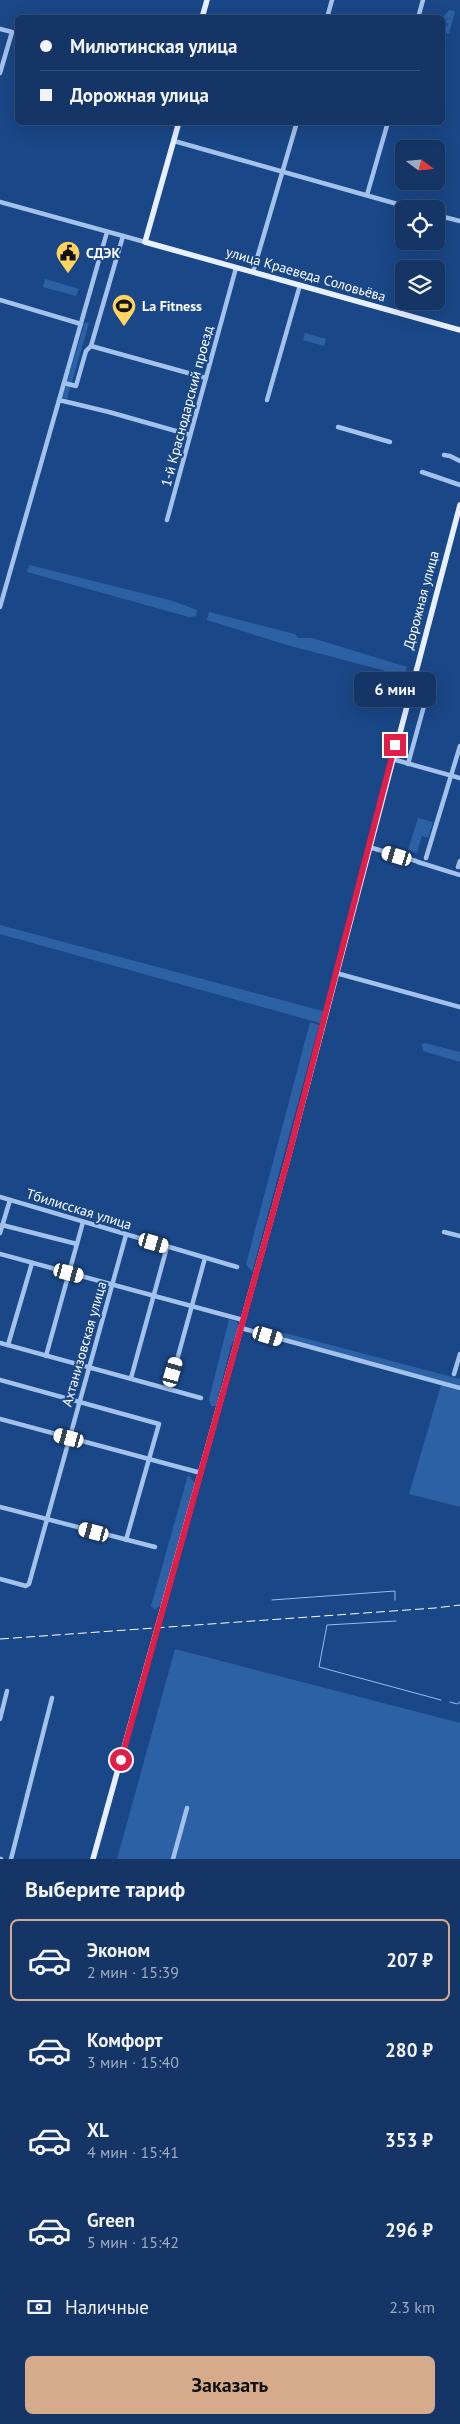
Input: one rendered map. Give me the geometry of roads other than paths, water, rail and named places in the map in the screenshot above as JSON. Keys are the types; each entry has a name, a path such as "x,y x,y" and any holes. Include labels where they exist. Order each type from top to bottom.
{"main road":[{"path":"203,15 207,0"},
{"path":"143,242 178,125"},
{"name":"улица Краеведа Соловьёва","path":"143,242 460,330"},
{"name":"Дорожная улица","path":"93,1859 241,1328 460,505"}],"street":[{"path":"328,15 332,0"},
{"path":"419,15 423,0"},
{"path":"0,29 12,32 0,73"},
{"path":"254,272 296,125"},
{"path":"367,195 387,125"},
{"path":"174,142 395,203"},
{"path":"0,202 143,242"},
{"path":"445,217 460,221"},
{"path":"0,607 108,232"},
{"path":"64,383 76,386 86,351 91,346 123,236"},
{"name":"1-й Краснодарский проезд","path":"167,520 236,268"},
{"path":"268,400 300,286"},
{"path":"0,300 81,324"},
{"path":"91,346 206,378"},
{"path":"74,348 86,351"},
{"path":"59,400 110,412 190,435"},
{"path":"338,427 390,442"},
{"path":"444,455 460,461"},
{"path":"422,472 460,486"},
{"path":"408,764 427,695 426,689 411,686"},
{"path":"426,858 460,746"},
{"path":"392,759 460,778"},
{"path":"369,847 460,875"},
{"path":"458,867 460,861"},
{"path":"336,973 460,1007"},
{"name":"Тбилисская улица","path":"0,1197 237,1267"},
{"path":"0,1233 10,1200"},
{"path":"46,1356 84,1222"},
{"path":"2,1225 77,1244"},
{"path":"444,1232 460,1236"},
{"name":"Ахтанизовская улица","path":"0,1580 26,1586 29,1584 126,1235"},
{"path":"131,1378 168,1247"},
{"path":"0,1254 243,1320"},
{"path":"169,1388 205,1258"},
{"path":"8,1345 32,1263"},
{"path":"241,1328 460,1388"},
{"path":"0,1343 201,1398"},
{"path":"454,1374 460,1354"},
{"path":"0,1380 159,1424 126,1540"},
{"path":"0,1419 201,1473"},
{"path":"0,1507 155,1547"},
{"path":"0,1719 8,1691"},
{"path":"11,1859 52,1698"},
{"path":"173,1859 187,1808"}],"waterway":[{"path":"272,1600 395,1591 395,1600"},
{"path":"396,1621 327,1625 319,1667 441,1700"},
{"path":"450,1702 457,1704 460,1702"}],"railway":[{"path":"0,1639 460,1605"}],"place":[{"name":"СДЭК","path":"68,274"},
{"name":"La Fitness","path":"124,327"}]}
